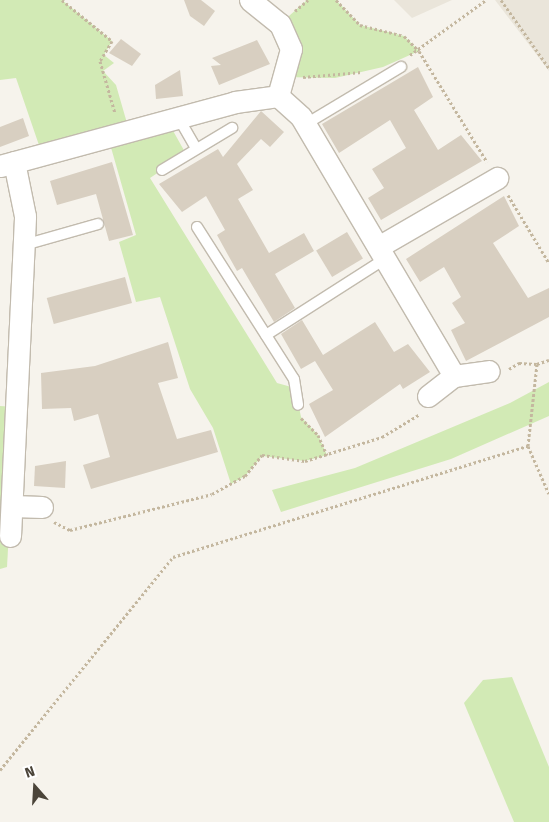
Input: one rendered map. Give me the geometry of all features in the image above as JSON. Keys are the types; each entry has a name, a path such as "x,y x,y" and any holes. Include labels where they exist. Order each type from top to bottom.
{"street":[{"path":"250,0 280,24 290,49 278,96"},
{"path":"10,536 6,507 25,216 7,164 178,117 278,96"},
{"path":"278,96 306,124 454,376"},
{"path":"381,253 497,178"},
{"path":"426,404 454,376 497,371"},
{"path":"6,507 42,507"}],"lane":[{"path":"306,124 401,67"},
{"path":"178,117 196,148"},
{"path":"162,170 232,128"},
{"path":"24,245 98,224"},
{"path":"197,227 294,379 298,405"},
{"path":"266,335 381,253"}],"path":[{"path":"62,0 112,41 100,61 121,133"},
{"path":"336,0 360,25 404,36 419,51 549,263"},
{"path":"501,0 549,68"},
{"path":"497,371 520,363 538,364 549,360"},
{"path":"538,364 528,446 549,494"},
{"path":"42,507 48,519 70,530 212,494 246,476 262,456 305,461 327,455 382,437 426,404"},
{"path":"298,405 327,455"},
{"path":"0,770 173,557 528,446"}],"shaded area":[{"path":"394,0 452,0 412,18"},
{"path":"495,0 549,0 549,71"}],"green space":[{"path":"0,0 62,0 112,41 104,55 114,63 103,71 116,85 129,130 167,120 186,154 150,178 277,383 295,388 301,417 318,435 327,455 305,461 262,456 245,476 231,484 213,428 190,389 160,297 136,302 119,242 136,235 108,137 42,154 16,78 0,80"},
{"path":"307,0 336,0 360,25 404,36 419,51 383,67 335,78 283,77 280,24"},
{"path":"549,382 549,416 451,459 281,512 272,490 355,468 510,403"},
{"path":"0,406 16,407 7,567 0,569"},
{"path":"512,677 549,767 549,822 514,822 464,703 483,680"}],"building":[{"path":"184,0 201,0 215,11 204,26 190,16"},
{"path":"121,39 141,54 132,66 109,53"},
{"path":"257,40 270,64 219,85 211,66 221,65 212,58"},
{"path":"418,67 433,97 414,110 438,150 461,135 482,161 381,220 368,198 384,188 372,169 406,148 390,120 339,153 322,124"},
{"path":"180,70 183,96 156,99 155,85"},
{"path":"261,111 284,132 270,147 261,139 237,164 253,190 238,199 269,253 304,233 314,251 275,274 295,308 274,322 242,268 237,271 217,235 225,230 206,196 182,212 159,184 218,149 223,157"},
{"path":"23,118 29,136 0,147 0,127"},
{"path":"112,162 133,235 109,241 96,194 57,205 50,181"},
{"path":"504,196 519,226 493,243 528,298 549,288 549,317 466,361 451,330 465,323 452,303 461,297 444,267 420,282 406,259"},
{"path":"347,232 363,259 332,277 316,251"},
{"path":"125,277 132,303 54,324 47,298"},
{"path":"302,320 323,355 375,322 394,352 408,344 430,372 403,389 400,384 325,437 309,404 333,390 315,361 301,369 281,334"},
{"path":"168,342 178,378 158,383 177,439 211,430 218,452 91,489 83,465 110,457 98,414 74,421 71,408 42,409 41,373 95,366"},
{"path":"66,461 65,488 34,486 35,466"}]}
